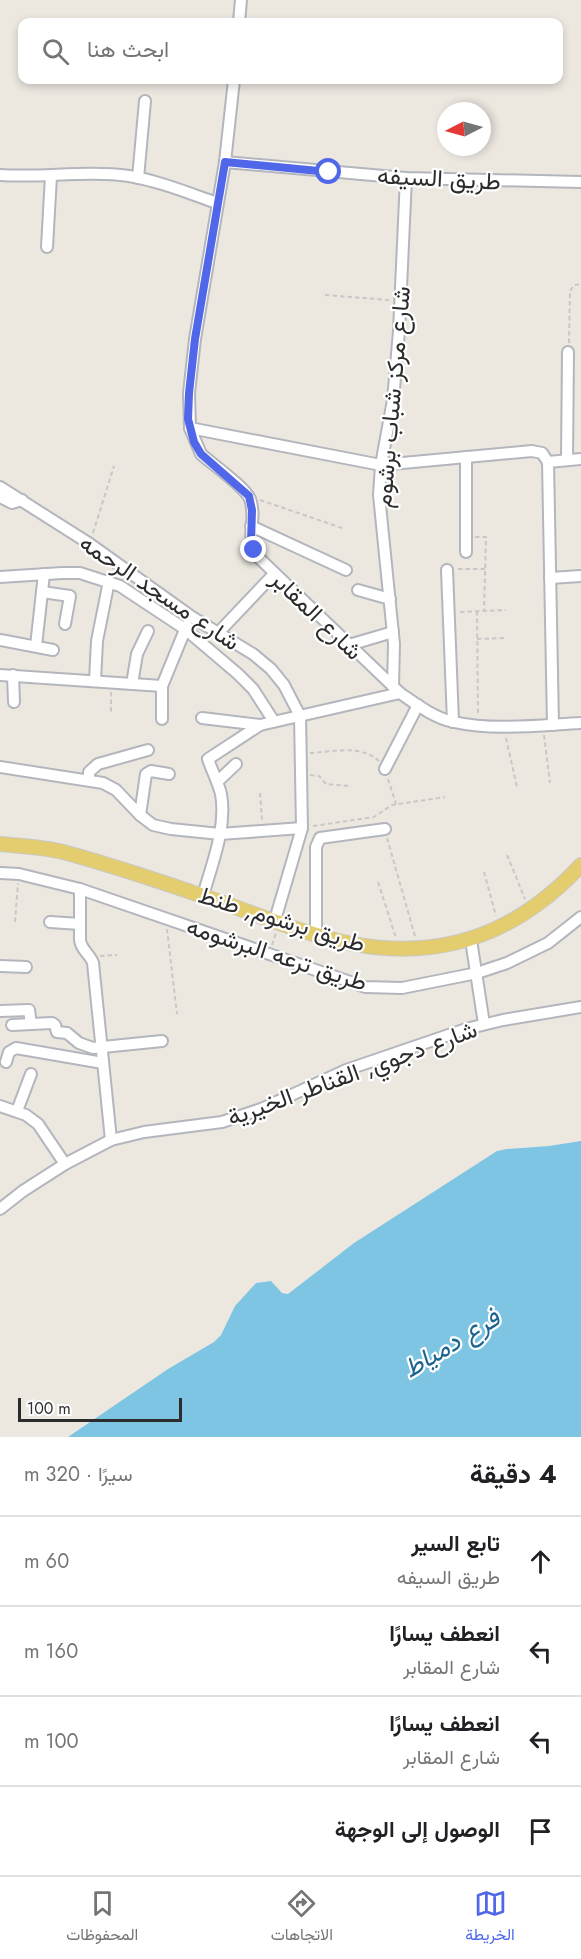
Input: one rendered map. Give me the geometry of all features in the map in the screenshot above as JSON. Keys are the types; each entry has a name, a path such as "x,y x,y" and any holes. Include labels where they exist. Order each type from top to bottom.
{"main road":[{"name":"طريق برشوم, طنط","path":"0,844 61,851 316,934 367,946 400,949 471,940 530,910 558,888 581,865"}],"street":[{"path":"239,18 241,0"},
{"path":"234,84 225,162 195,339 188,402 190,428 201,454 249,496"},
{"path":"138,178 145,101"},
{"name":"طريق السيفه","path":"225,162 406,178 545,183 581,182"},
{"path":"0,175 92,174 138,178 217,203"},
{"path":"47,247 51,176"},
{"name":"شارع مركز شباب برشوم","path":"396,690 393,632 379,495 381,465 393,400 401,302 406,178"},
{"path":"567,460 568,352"},
{"path":"190,428 381,465 532,451 542,453 548,462 550,578 548,725"},
{"path":"466,457 466,552"},
{"path":"548,462 581,459"},
{"name":"شارع مسجد الرحمه","path":"0,487 90,544 192,617 253,654 271,669 284,685 300,716"},
{"name":"شارع المقابر","path":"249,496 252,510 251,542 254,550 274,574 396,690 418,705 453,722 503,726 581,723"},
{"path":"0,497 12,503 22,500"},
{"path":"251,526 346,570"},
{"path":"447,570 453,722"},
{"path":"0,577 80,573 120,586 185,629 245,682 273,720"},
{"path":"36,646 44,574"},
{"path":"218,633 274,574"},
{"path":"550,578 581,576"},
{"path":"95,681 97,640 109,582"},
{"path":"358,590 390,599"},
{"path":"42,592 70,596 65,624"},
{"path":"162,720 162,686 192,617"},
{"path":"132,684 137,654 148,631"},
{"path":"349,645 393,632"},
{"path":"0,640 53,650"},
{"path":"0,675 162,686"},
{"path":"13,675 14,702"},
{"path":"203,896 220,834 222,804 218,781 208,760 260,725 273,720 300,716 396,690"},
{"path":"385,769 418,705"},
{"path":"278,922 302,828 300,716"},
{"path":"202,718 260,725"},
{"path":"88,779 89,771 98,764 148,750"},
{"path":"218,781 236,764"},
{"path":"0,767 103,783 116,790 153,825 171,829 220,834 302,828"},
{"path":"140,815 146,774 151,771 169,774"},
{"path":"316,934 315,848 318,841 320,838 385,829"},
{"name":"طريق ترعه البرشومه","path":"0,873 19,874 80,889 365,987 402,988 477,973 507,963 548,943 581,917"},
{"path":"80,889 80,944 91,957 111,1140"},
{"path":"50,922 80,924"},
{"path":"471,940 484,1024"},
{"path":"0,966 26,967"},
{"name":"شارع دجوي, القناطر الخيرية","path":"0,1209 65,1164 111,1140 144,1132 222,1122 244,1116 345,1070 396,1052 484,1024 581,1007"},
{"path":"0,1011 30,1010 31,1024"},
{"path":"12,1025 53,1023 58,1033 67,1034 86,1046 102,1047 162,1041"},
{"path":"6,1062 9,1052 16,1048 103,1064"},
{"path":"17,1112 31,1074"},
{"path":"0,1106 26,1114 38,1124 65,1164"}],"path":[{"path":"568,352 570,291 574,285 581,284"},
{"path":"325,295 401,302"},
{"path":"90,544 114,466"},
{"path":"249,496 345,529"},
{"path":"466,536 486,537 484,611"},
{"path":"447,570 486,569"},
{"path":"448,612 506,610"},
{"path":"477,611 478,725"},
{"path":"477,639 507,638"},
{"path":"111,683 111,713"},
{"path":"548,725 550,783"},
{"path":"503,726 518,787"},
{"path":"301,754 355,750 373,756 385,769 396,804"},
{"path":"301,775 317,776 326,784 349,786"},
{"path":"260,793 263,831"},
{"path":"302,828 375,818 396,804 445,797"},
{"path":"380,813 418,948"},
{"path":"507,855 530,910"},
{"path":"484,872 499,927"},
{"path":"15,922 19,874"},
{"path":"378,882 400,949"},
{"path":"165,918 177,1014"},
{"path":"268,953 278,922"},
{"path":"91,957 117,955"}],"water":[{"name":"فرع دمياط","path":"581,1141 581,1437 68,1437 168,1369 214,1342 221,1335 235,1306 256,1283 271,1281 282,1293 288,1294 354,1243 497,1151"}],"route":[{"path":"254,550 250,532 252,510 249,496 201,454 194,442 188,419 195,339 225,162 329,172"}]}
